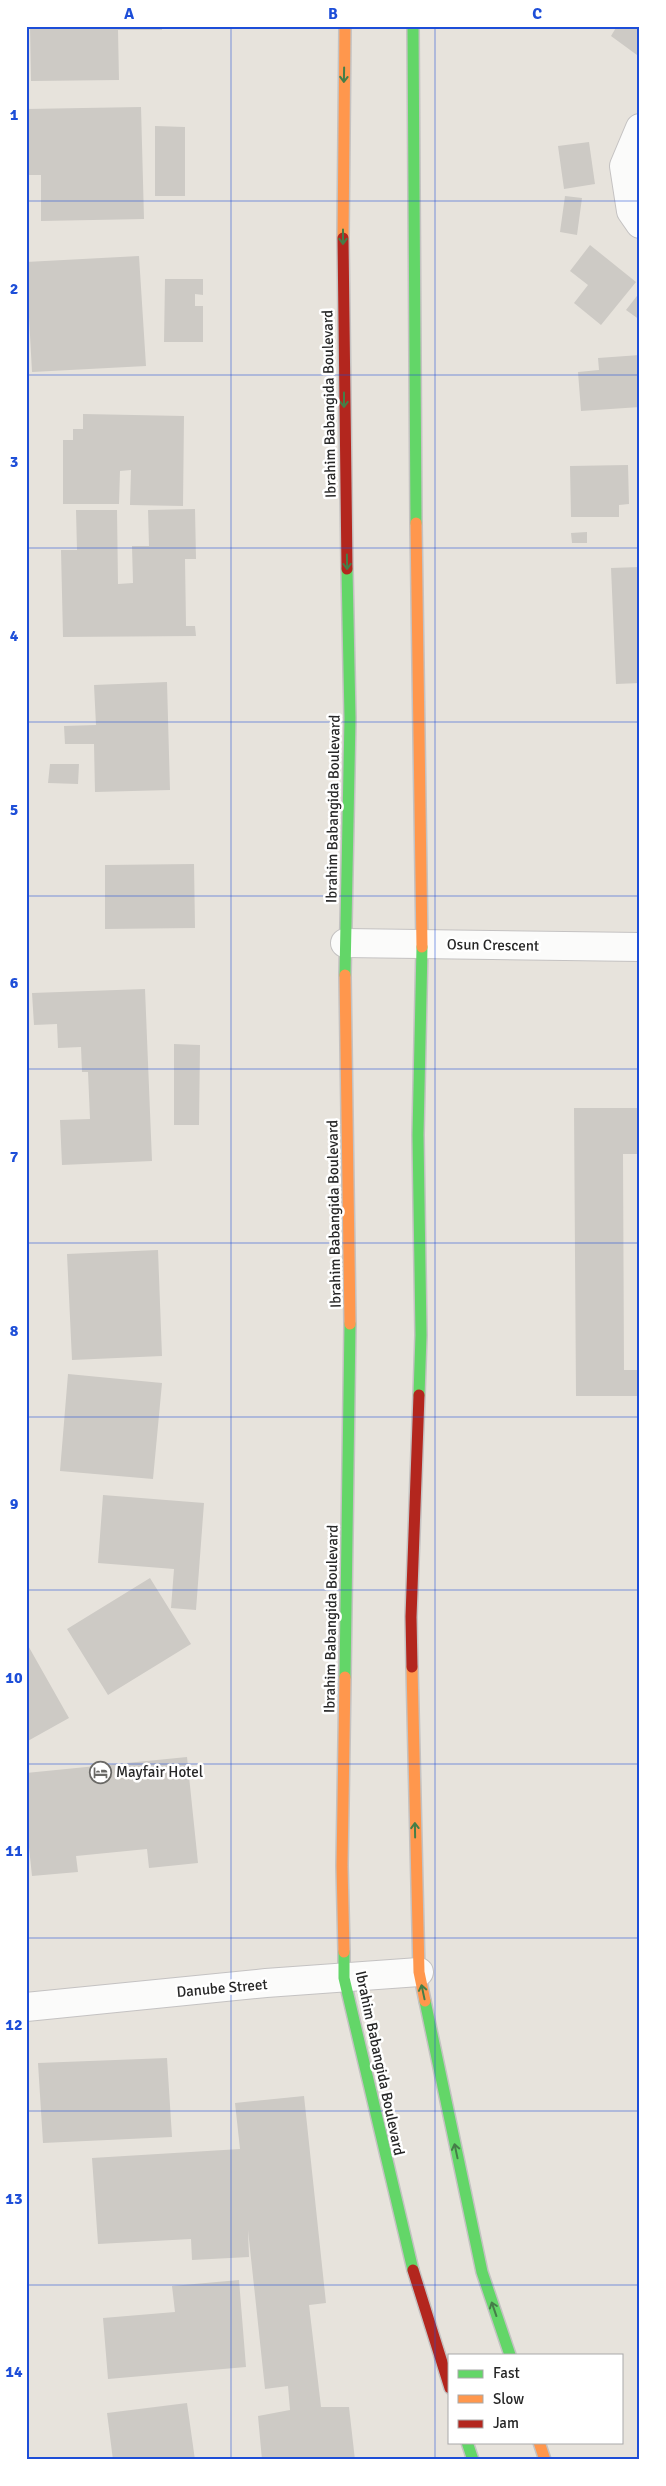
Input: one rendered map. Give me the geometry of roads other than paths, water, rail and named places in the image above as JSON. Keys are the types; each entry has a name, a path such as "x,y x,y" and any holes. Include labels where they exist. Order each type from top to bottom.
{"street":[{"name":"Ibrahim Babangida Boulevard","path":"345,26 343,156 344,437 350,718 345,943 351,1363 342,1866 344,1978 414,2276 448,2382"},
{"path":"413,26 414,415 422,944 418,1135 421,1335 411,1617 419,1972 482,2272 510,2354"},
{"path":"640,128 624,166 631,211 640,224"},
{"name":"Osun Crescent","path":"345,943 640,947"},
{"name":"Danube Street","path":"26,2007 266,1983 419,1972"},
{"path":"468,2444 473,2460"},
{"path":"540,2444 545,2460"}],"place":[{"name":"Mayfair Hotel","path":"100,1772"}]}
